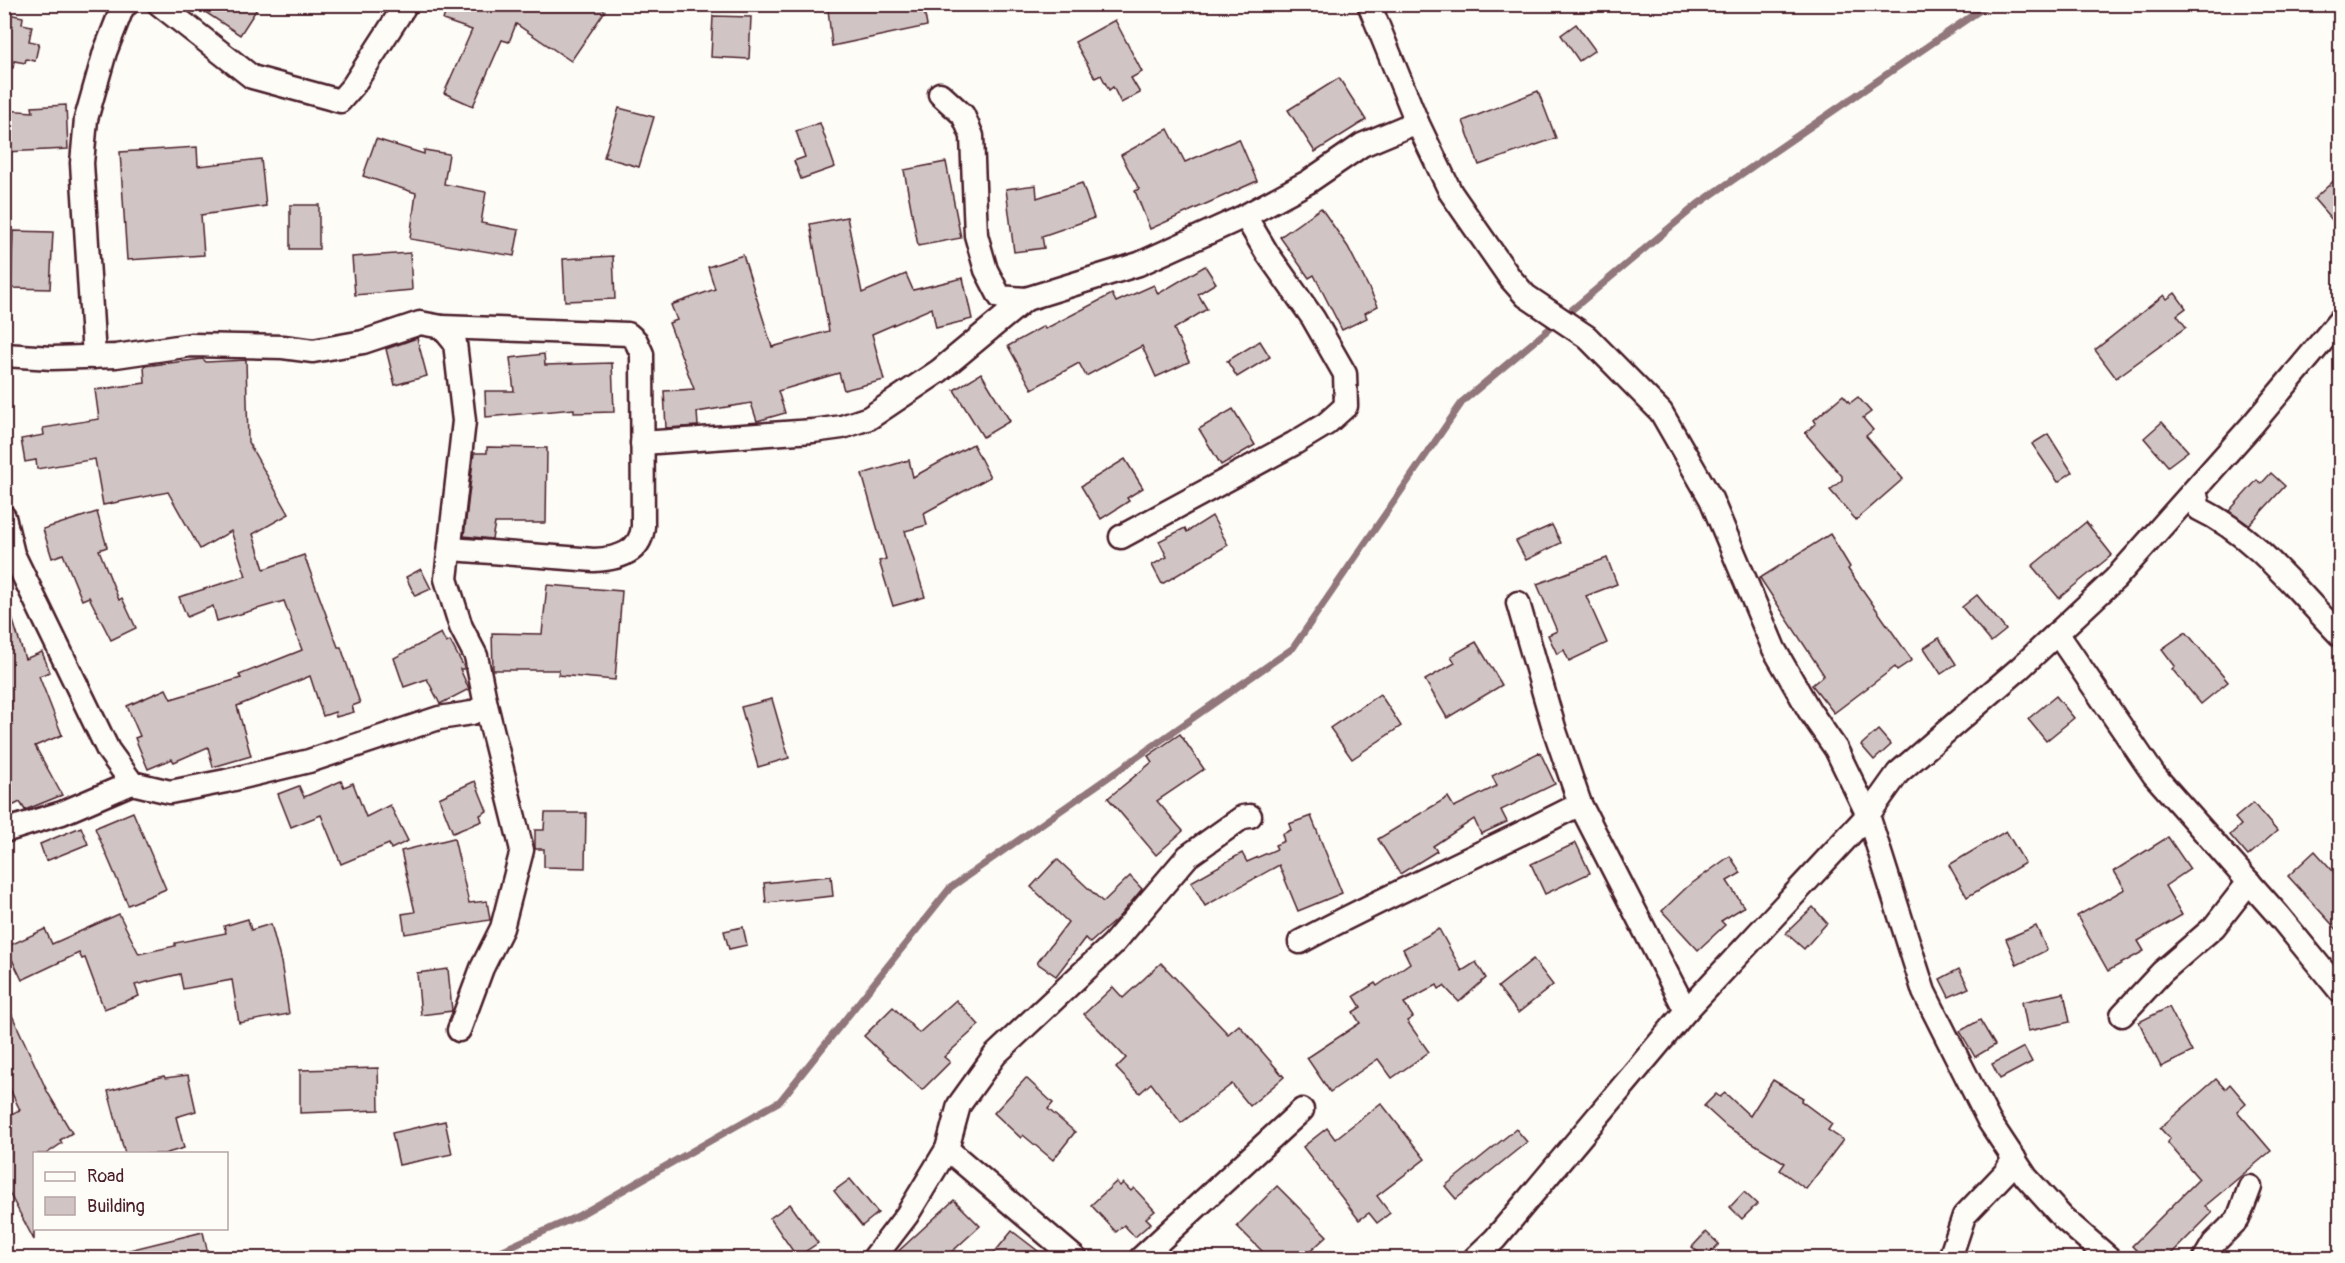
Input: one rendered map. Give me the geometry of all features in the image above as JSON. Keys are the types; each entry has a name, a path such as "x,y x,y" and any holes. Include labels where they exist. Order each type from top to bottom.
{"street":[{"path":"94,357 82,163 86,119 123,6 127,4"},
{"path":"159,4 252,77 339,101 353,86 406,4"},
{"path":"1369,4 1417,122 1451,193 1510,278 1526,296 1587,337 1661,412 1711,499 1774,649 1809,710 1836,749 1868,815 1924,992 1989,1121 2026,1177 2063,1218 2109,1258"},
{"path":"940,94 963,115 972,136 976,235 986,270 1000,297 1026,298 1138,264 1245,216 1308,182 1362,144 1417,122"},
{"path":"1121,537 1293,444 1326,424 1346,406 1345,374 1313,318 1267,253 1245,216"},
{"path":"642,443 842,427 869,418 939,372 1026,298"},
{"path":"1475,1258 1495,1239 1686,1011 1868,815 1898,773 2058,633 2115,579 2195,490 2340,320"},
{"path":"4,355 52,358 94,357 192,345 283,347 313,351 363,342 420,322 442,327 628,334 636,341 642,354 642,536 629,553 614,559 594,560 451,549"},
{"path":"442,327 455,343 465,421 446,579 460,627 476,656 522,850 502,928 483,968 459,1030"},
{"path":"2195,490 2199,509 2215,516 2254,546 2340,635"},
{"path":"4,517 13,554 108,750 132,783"},
{"path":"1518,603 1555,731 1580,804 1686,1011"},
{"path":"2058,633 2154,775 2249,882 2340,991"},
{"path":"4,831 62,813 132,783 170,792 226,781 309,761 439,718 472,713 486,705"},
{"path":"1300,942 1379,900 1501,845 1580,804"},
{"path":"874,1258 907,1215 947,1149 959,1105 995,1055 1113,944 1188,856 1242,817 1250,816"},
{"path":"2122,1015 2162,972 2214,927 2249,882"},
{"path":"1141,1258 1302,1110"},
{"path":"947,1149 1075,1258"},
{"path":"1950,1258 1964,1216 2006,1172 2014,1158"},
{"path":"2205,1258 2214,1243 2238,1219 2250,1187"}],"building":[{"path":"193,4 260,4 240,35"},
{"path":"448,4 596,4 605,11 571,61 516,24 509,42 502,40 473,106 444,93 472,30 443,20"},
{"path":"850,4 923,4 927,26 832,46 828,9"},
{"path":"4,13 23,17 22,24 32,26 29,41 39,43 35,61 26,59 25,63 14,61 13,68 4,67"},
{"path":"713,16 751,17 749,59 711,57"},
{"path":"1115,20 1142,72 1131,78 1140,93 1121,103 1113,87 1109,90 1101,75 1095,78 1075,42"},
{"path":"1576,24 1595,50 1579,61 1561,35"},
{"path":"1339,78 1366,120 1315,152 1288,110"},
{"path":"1538,91 1556,138 1479,165 1463,121"},
{"path":"66,105 68,149 4,152 4,110 33,112 32,107"},
{"path":"619,108 654,117 639,167 604,157"},
{"path":"820,123 835,167 801,179 794,161 805,157 796,131"},
{"path":"1168,129 1185,162 1239,139 1257,181 1150,229 1135,191 1139,189 1121,155"},
{"path":"376,139 424,154 424,150 449,154 444,184 486,192 481,223 519,230 514,256 410,239 416,193 363,176"},
{"path":"197,147 198,166 261,159 266,206 201,215 204,255 127,260 120,152"},
{"path":"946,162 961,238 918,246 904,170"},
{"path":"2340,175 2340,229 2314,199"},
{"path":"1082,183 1094,218 1042,236 1044,248 1014,252 1006,189 1036,185 1037,198"},
{"path":"290,205 319,205 319,249 290,249"},
{"path":"1321,208 1348,247 1378,306 1365,313 1367,318 1342,330 1314,275 1309,278 1280,237"},
{"path":"847,217 862,293 906,274 913,290 963,278 972,319 936,328 932,308 872,334 884,380 844,390 839,373 778,391 785,413 757,421 751,403 697,412 698,426 666,428 664,391 694,389 669,323 677,320 671,305 715,289 708,267 743,255 772,347 829,331 810,224"},
{"path":"13,231 53,232 50,289 11,288"},
{"path":"410,253 412,290 355,295 352,257"},
{"path":"613,256 615,299 565,301 563,259"},
{"path":"1205,266 1216,283 1198,294 1207,309 1174,329 1189,362 1156,377 1142,346 1086,376 1079,363 1032,389 1008,346 1112,294 1116,302 1154,285 1158,294"},
{"path":"2175,293 2186,308 2177,315 2186,327 2116,378 2095,350 2164,295 2167,299"},
{"path":"417,338 427,376 395,385 386,349"},
{"path":"1260,341 1270,357 1237,377 1227,361"},
{"path":"544,354 545,365 612,363 614,412 574,413 574,409 486,417 485,391 514,391 510,358"},
{"path":"203,359 206,362 246,360 248,442 289,514 253,534 264,569 304,555 338,647 341,647 360,703 352,706 354,712 336,717 335,712 323,716 310,676 237,706 251,756 213,767 208,747 174,762 172,759 148,769 135,738 140,736 127,706 166,689 171,699 241,678 239,675 302,650 284,601 217,621 213,606 187,617 179,597 246,576 231,531 200,549 168,492 103,505 95,459 37,469 36,460 25,462 21,439 44,435 43,428 99,419 95,390 145,383 144,366"},
{"path":"981,373 1010,421 983,437 954,390"},
{"path":"1843,395 1850,403 1858,397 1871,412 1863,418 1873,430 1866,436 1903,479 1856,520 1830,490 1842,480 1842,476 1805,433 1816,423 1814,420"},
{"path":"1233,409 1255,445 1221,465 1199,429"},
{"path":"2162,422 2188,451 2168,466 2144,438"},
{"path":"2048,434 2072,472 2058,482 2032,444"},
{"path":"973,444 990,477 924,513 927,525 905,531 925,597 893,606 879,561 886,559 862,474 909,460 913,477"},
{"path":"487,447 547,448 546,523 495,523 492,539 464,536 474,453 487,453"},
{"path":"1125,459 1143,488 1127,498 1129,501 1101,519 1081,486"},
{"path":"2271,473 2285,486 2249,525 2229,511 2257,480 2261,484"},
{"path":"97,512 107,547 99,550 119,600 122,598 136,628 111,640 89,597 82,600 63,554 52,558 43,529"},
{"path":"1212,516 1228,545 1162,584 1152,565 1167,557 1159,541 1185,528 1187,532"},
{"path":"2086,522 2112,555 2059,598 2032,566"},
{"path":"1552,525 1561,543 1526,560 1516,541"},
{"path":"1830,534 1850,567 1848,569 1912,660 1897,670 1895,667 1834,713 1812,685 1824,675 1760,578"},
{"path":"1607,558 1617,584 1586,596 1607,643 1569,661 1564,650 1557,654 1548,635 1557,631 1537,584"},
{"path":"421,569 431,589 415,596 406,577"},
{"path":"547,585 622,591 615,680 558,675 559,670 493,670 492,633 542,634"},
{"path":"1977,595 2006,630 1991,642 1962,607"},
{"path":"9,608 25,659 42,652 50,672 39,676 62,735 35,746 62,795 25,810 20,802 4,810 4,609"},
{"path":"2186,632 2228,682 2201,704 2172,669 2175,666 2162,649"},
{"path":"441,633 446,643 450,641 465,669 460,669 469,689 440,704 427,679 404,687 394,658"},
{"path":"1939,638 1956,664 1941,674 1924,648"},
{"path":"1476,642 1502,685 1447,718 1425,680 1455,663 1451,656"},
{"path":"1380,694 1401,726 1352,759 1330,728"},
{"path":"2056,696 2074,718 2046,741 2028,719"},
{"path":"772,699 789,758 758,767 741,707"},
{"path":"1878,730 1891,745 1874,760 1861,745"},
{"path":"1180,734 1204,769 1157,801 1183,831 1156,855 1108,798 1152,762 1148,756"},
{"path":"1540,752 1555,784 1501,810 1507,822 1481,834 1474,819 1433,846 1437,851 1400,874 1378,839 1448,797 1454,807 1497,786 1492,776"},
{"path":"341,781 344,787 353,783 366,817 390,805 408,841 391,849 389,844 341,864 321,815 291,827 278,794 299,786 304,797"},
{"path":"475,781 487,811 480,815 482,821 453,833 439,798"},
{"path":"2253,803 2277,831 2248,856 2230,835 2241,825 2235,818"},
{"path":"133,812 166,889 128,905 95,828"},
{"path":"545,813 586,813 585,868 544,867 544,849 535,849 535,830 544,830"},
{"path":"1311,816 1342,893 1298,911 1279,865 1205,906 1191,882 1242,853 1247,862 1277,849 1275,845 1284,841 1282,834 1291,830 1289,824"},
{"path":"81,827 88,844 46,861 40,844"},
{"path":"2006,831 2025,863 1967,897 1949,865"},
{"path":"2168,837 2190,869 2165,886 2182,915 2138,941 2144,951 2108,971 2077,916 2125,889 2114,871"},
{"path":"454,838 469,903 487,901 490,920 405,934 402,914 415,912 401,851"},
{"path":"1576,843 1590,873 1545,894 1531,864"},
{"path":"2315,851 2340,879 2340,933 2288,876"},
{"path":"1730,856 1741,873 1727,881 1744,907 1721,921 1725,925 1698,950 1662,911 1687,887"},
{"path":"1057,859 1103,902 1130,876 1142,889 1118,918 1090,943 1085,938 1056,976 1037,963 1068,922 1031,887"},
{"path":"831,876 833,896 766,903 764,883"},
{"path":"1813,907 1827,923 1804,949 1786,933"},
{"path":"119,914 139,954 175,946 175,943 226,933 224,926 248,919 251,930 271,924 281,962 289,1014 239,1023 232,980 183,989 180,974 135,985 139,996 104,1009 85,958 82,959 79,953 22,980 6,947 45,929 52,944"},
{"path":"2036,926 2047,950 2017,965 2006,939"},
{"path":"743,927 747,945 729,949 724,931"},
{"path":"1439,929 1462,971 1476,962 1486,978 1459,1002 1444,986 1439,989 1437,985 1404,1003 1413,1017 1407,1021 1429,1052 1392,1078 1378,1059 1330,1092 1307,1058 1360,1023 1353,1012 1361,1007 1354,996 1375,983 1377,986 1410,963 1403,949"},
{"path":"1533,959 1553,985 1518,1013 1498,987"},
{"path":"1161,963 1228,1034 1239,1025 1284,1077 1250,1106 1232,1084 1181,1123 1151,1083 1140,1093 1116,1068 1126,1058 1084,1014 1113,987 1123,998"},
{"path":"448,969 452,1011 421,1015 417,973"},
{"path":"1959,969 1969,988 1949,997 1940,979"},
{"path":"2064,993 2070,1022 2028,1031 2022,1002"},
{"path":"4,998 48,1093 72,1133 60,1140 62,1143 49,1152 33,1152 34,1240 4,1183 4,1117 20,1110 4,1077"},
{"path":"956,1000 979,1025 944,1057 950,1062 922,1090 864,1036 893,1007 919,1033"},
{"path":"2169,1007 2192,1052 2161,1067 2139,1022"},
{"path":"1980,1020 1995,1045 1975,1057 1960,1031"},
{"path":"2024,1047 2032,1062 2000,1079 1992,1064"},
{"path":"378,1068 379,1110 300,1113 300,1070"},
{"path":"188,1075 196,1111 176,1117 184,1148 171,1152 124,1152 108,1091 164,1076 165,1078"},
{"path":"1026,1078 1053,1103 1048,1109 1075,1132 1053,1160 1023,1135 1021,1138 994,1113"},
{"path":"2216,1079 2225,1089 2230,1084 2246,1103 2237,1111 2271,1151 2205,1206 2212,1213 2167,1258 2144,1258 2132,1246 2199,1179 2167,1142 2170,1139 2160,1128"},
{"path":"1773,1080 1803,1098 1801,1101 1832,1124 1828,1130 1843,1140 1806,1189 1780,1170 1785,1163 1727,1127 1704,1106 1716,1094 1720,1097 1725,1093 1750,1116"},
{"path":"1381,1103 1425,1159 1377,1196 1390,1213 1377,1223 1369,1213 1359,1220 1303,1147 1327,1128 1335,1139"},
{"path":"445,1121 452,1154 399,1165 392,1133"},
{"path":"1516,1129 1527,1142 1456,1199 1445,1186"},
{"path":"850,1179 878,1213 862,1226 834,1191"},
{"path":"1116,1182 1120,1186 1123,1183 1131,1191 1134,1188 1155,1211 1146,1218 1151,1223 1135,1237 1124,1225 1116,1232 1091,1205"},
{"path":"1277,1186 1327,1236 1303,1258 1269,1258 1237,1226"},
{"path":"1744,1192 1757,1204 1742,1219 1730,1207"},
{"path":"954,1200 980,1226 945,1258 891,1258"},
{"path":"790,1204 818,1243 797,1257 770,1218"},
{"path":"1012,1231 1047,1258 990,1258"},
{"path":"203,1232 209,1258 121,1258 121,1252"},
{"path":"1706,1232 1719,1244 1705,1258 1692,1247"}],"waterway":[{"path":"485,1258 578,1216 780,1101 950,888 1293,648 1463,401 1698,204 1989,4"}]}
